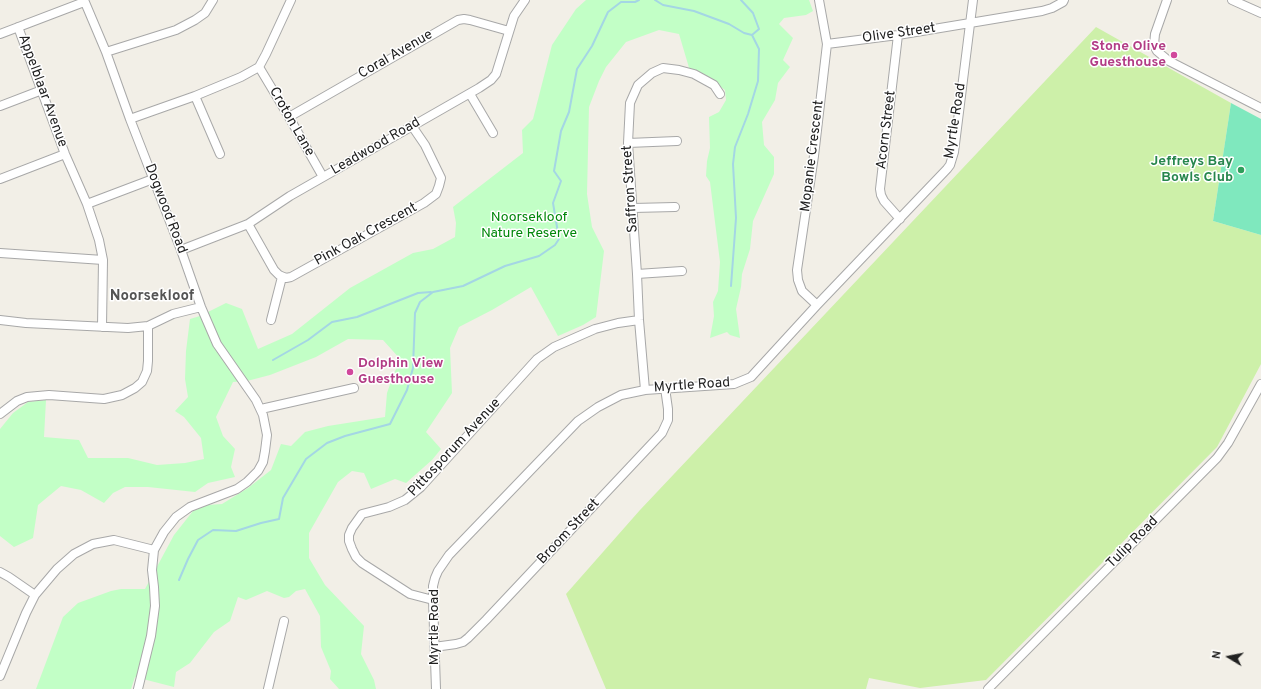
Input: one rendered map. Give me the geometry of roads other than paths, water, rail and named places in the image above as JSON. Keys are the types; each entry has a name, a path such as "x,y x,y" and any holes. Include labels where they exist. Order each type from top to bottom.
{"street":[{"path":"106,52 176,30 205,13 213,0"},
{"path":"130,120 195,96 241,77 259,67 291,0"},
{"name":"Leadwood Road","path":"181,250 248,224 290,196 470,94 491,80 496,74 514,16 525,0"},
{"name":"Mopanie Crescent","path":"818,305 802,291 798,280 798,270 814,156 827,44 819,0"},
{"name":"Myrtle Road","path":"436,689 433,600 433,586 435,578 449,555 578,422 598,407 621,395 644,390 734,384 751,377 947,169 954,152 973,0"},
{"name":"Olive Street","path":"827,44 898,35 1042,11 1052,8 1064,0"},
{"path":"1167,0 1155,34 1154,45 1157,51 1169,61 1261,108"},
{"path":"1232,0 1261,13"},
{"path":"0,34 84,1"},
{"name":"Dogwood Road","path":"84,1 106,52 130,120 154,178 201,307 217,344 261,409 267,435 266,451 258,471 237,490 190,507 176,517 164,532 154,550 152,570 155,606 138,689"},
{"name":"Coral Avenue","path":"289,117 458,20 470,20 509,31"},
{"name":"Appelblaar Avenue","path":"18,27 65,154 87,204 99,240 102,260 102,327"},
{"name":"Acorn Street","path":"898,35 880,189 884,201 900,218"},
{"name":"Croton Lane","path":"259,67 323,177"},
{"name":"Saffron Street","path":"644,390 628,143 630,103 638,85 652,73 663,68 694,74 714,85 720,94"},
{"path":"0,106 42,90"},
{"path":"470,94 493,133"},
{"path":"195,96 220,154"},
{"name":"Pink Oak Crescent","path":"282,276 286,278 291,277 433,197 441,181 440,175 425,145 412,126"},
{"path":"628,143 677,141"},
{"name":"Appelblaar Avenue","path":"0,179 65,154"},
{"path":"87,204 154,178"},
{"path":"633,208 675,207"},
{"path":"248,224 274,270 282,276 271,320"},
{"path":"0,253 102,260"},
{"path":"637,274 682,271"},
{"path":"0,320 26,324 128,328 148,326 173,314 201,307"},
{"name":"Pittosporum Avenue","path":"433,600 410,594 362,564 352,549 349,541 349,535 362,514 390,507 405,500 421,487 537,359 554,347 595,329 618,323 639,320"},
{"path":"0,414 18,401 31,397 49,395 104,398 122,395 135,388 142,382 146,371 148,361 148,326"},
{"name":"Tulip Road","path":"988,689 1217,458 1228,444 1261,384"},
{"path":"261,409 354,388"},
{"name":"Broom Street","path":"434,647 456,644 463,642 468,638 662,433 668,420 665,388"},
{"path":"0,676 35,595 56,569 74,554 93,544 114,540 154,550"},
{"path":"0,572 35,595"},
{"path":"268,689 284,621"}],"waterway":[{"path":"179,580 198,540 213,530 236,531 279,519 283,498 306,459 327,443 345,436 390,424 407,390 413,368 415,313 420,302 433,292 463,286 505,266 539,256 555,245 559,239 553,203 561,181 554,171 561,131 569,112 577,69 592,46 608,12 621,2 635,2 639,0"},
{"path":"655,0 663,5 694,11 729,24 744,33 752,35 759,29 753,13 741,0"},
{"path":"731,286 736,218 733,164 735,147 748,114 758,81 759,49 752,35"},
{"path":"273,360 308,340 332,322 357,317 418,293 431,292"}],"place":[{"name":"Stone Olive Guesthouse","path":"1174,55"},
{"name":"Jeffreys Bay Bowls Club","path":"1241,170"},
{"name":"Dolphin View Guesthouse","path":"350,372"}],"district":[{"name":"Noorsekloof","path":"152,297"}],"park label":[{"name":"Noorsekloof Nature Reserve","path":"529,226"}]}
